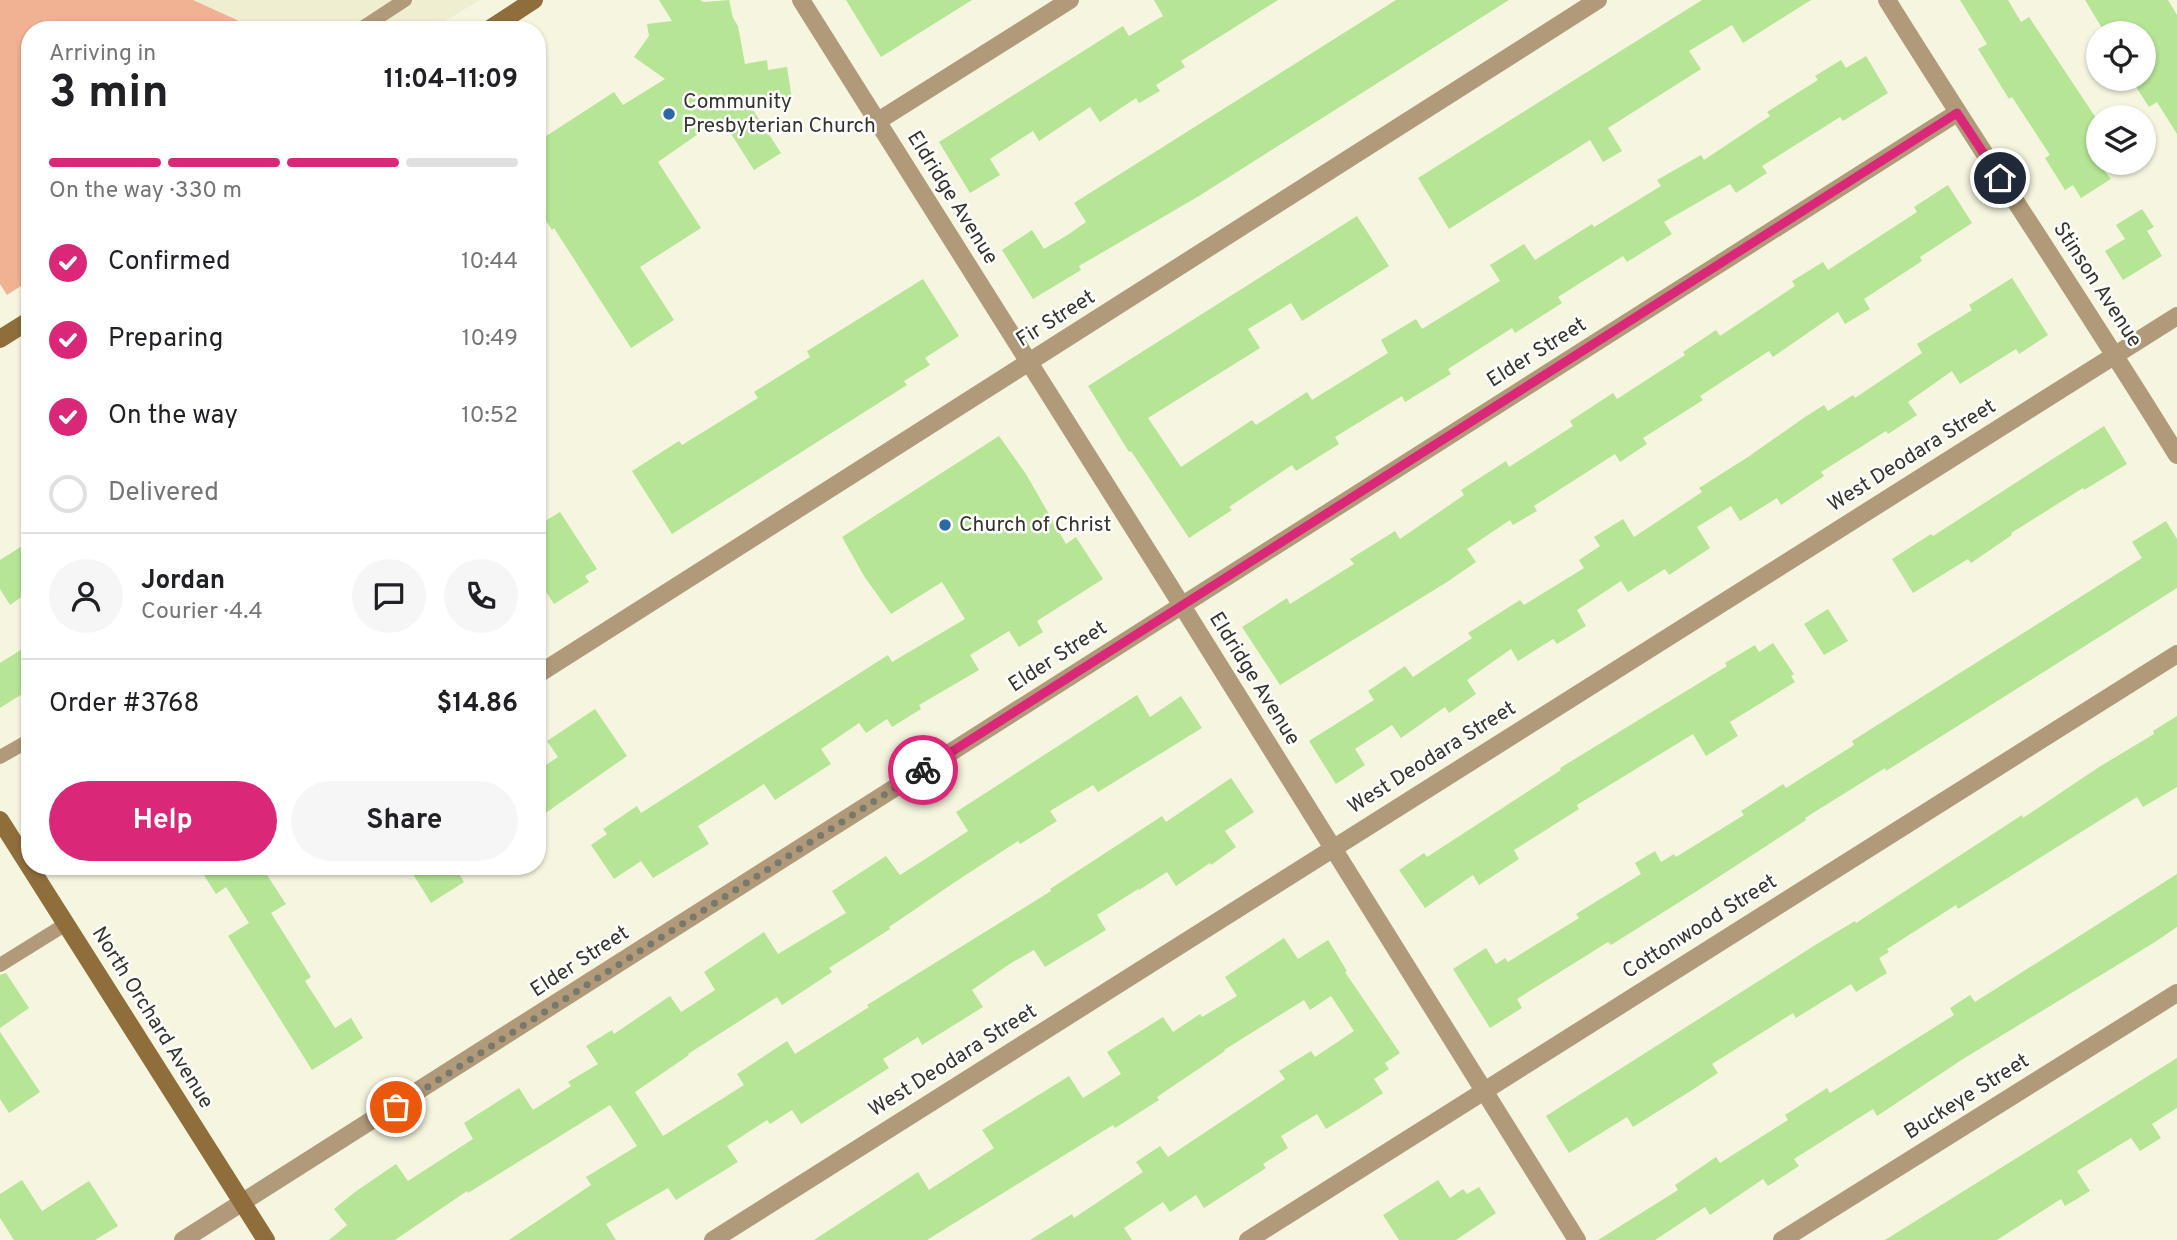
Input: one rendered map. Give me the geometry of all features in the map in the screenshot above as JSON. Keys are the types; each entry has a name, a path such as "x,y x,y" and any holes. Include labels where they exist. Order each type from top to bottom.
{"street":[{"path":"502,21 534,0"},
{"name":"Eldridge Avenue","path":"801,0 1577,1240"},
{"path":"878,121 1070,0"},
{"name":"Fir Street","path":"546,669 1598,0"},
{"name":"Stinson Avenue","path":"1887,0 1957,113 2116,355 2177,455"},
{"name":"Elder Street","path":"183,1240 1957,113"},
{"name":"West Deodara Street","path":"713,1240 2177,316"},
{"path":"0,339 21,326"},
{"name":"Cottonwood Street","path":"1248,1240 2177,654"},
{"name":"North Orchard Avenue","path":"0,820 21,853"},
{"name":"North Orchard Avenue","path":"35,875 266,1240"},
{"name":"Buckeye Street","path":"1782,1240 2177,993"}],"lane":[{"path":"373,21 405,0"},
{"path":"0,757 21,745"},
{"path":"0,965 66,924"}],"shaded area":[{"path":"0,0 193,0 237,20 21,21 21,286 7,295 0,284"},
{"path":"193,0 480,0 445,21 237,20"}],"building":[{"name":"Community Presbyterian Church","path":"659,0 729,0 733,18 738,26 745,64 767,60 768,70 787,67 792,99 751,107 781,153 754,170 721,118 658,162 701,228 640,267 674,320 631,348 554,228 552,230 546,221 546,136 614,92 623,105 665,79 634,57 649,36 647,24 672,21"},
{"path":"846,0 972,0 881,57"},
{"path":"1154,0 1278,0 1181,61 1185,67 1156,85 1160,91 1139,103 1136,98 1100,122 1090,107 1039,141 1033,131 990,159 1000,175 970,193 939,142 1123,26 1129,36 1163,16"},
{"path":"1396,0 1509,0 1199,196 1079,266 1081,270 1033,299 1002,250 1032,230 1044,249 1069,234 1086,222 1074,203"},
{"path":"1702,0 1811,0 1743,43 1732,25 1689,51 1701,69 1608,128 1622,151 1603,162 1590,140 1449,229 1418,178"},
{"path":"1960,0 2008,0 2021,22 2029,17 2087,105 2086,175 2108,175 2111,179 2081,198 2073,185 2065,190 2045,158 2050,155 2012,97 2009,99 1978,49 1987,44"},
{"path":"2085,0 2168,0 2177,15 2177,134 2157,102 2148,105 2139,91 2156,91 2156,21 2098,21"},
{"path":"1866,56 1888,93 1843,121 1840,117 1762,166 1767,173 1736,193 1730,184 1664,222 1672,234 1627,262 1623,256 1558,297 1562,303 1515,333 1512,328 1448,369 1451,374 1405,402 1402,396 1335,437 1339,444 1296,471 1292,465 1229,507 1232,510 1189,538 1131,451 1129,452 1088,386 1357,216 1389,266 1302,321 1291,303 1248,329 1260,348 1148,418 1181,467 1252,420 1256,425 1307,392 1312,400 1388,353 1381,340 1416,319 1422,329 1500,281 1490,265 1524,244 1535,260 1592,224 1594,227 1661,186 1657,180 1701,155 1704,160 1770,116 1767,112 1818,80 1815,76 1841,60 1846,68"},
{"path":"1948,185 1972,223 1920,257 1922,261 1864,299 1870,309 1845,324 1838,312 1773,357 1769,351 1700,396 1703,400 1643,438 1647,444 1620,462 1615,454 1534,506 1537,511 1513,525 1510,520 1467,549 1476,562 1447,582 1280,685 1242,627 1287,598 1290,604 1354,564 1350,559 1395,531 1400,539 1464,495 1461,490 1506,461 1509,467 1573,426 1570,421 1613,393 1617,399 1685,355 1683,352 1716,330 1720,336 1795,286 1792,281 1823,262 1828,270 1917,212 1914,207"},
{"path":"2142,209 2154,227 2147,231 2162,256 2123,280 2105,251 2125,239 2116,225"},
{"path":"2012,278 2048,335 2019,354 2016,349 1960,384 1952,371 1908,402 1917,415 1821,472 1824,476 1781,505 1777,498 1740,521 1731,506 1697,527 1710,548 1669,575 1665,569 1628,592 1621,581 1577,610 1586,626 1557,644 1553,639 1518,661 1511,649 1467,680 1476,694 1449,713 1445,707 1401,738 1392,725 1355,749 1365,765 1336,784 1309,741 1374,700 1368,691 1405,666 1413,677 1472,638 1468,633 1520,600 1524,605 1584,568 1579,560 1600,546 1594,537 1623,519 1634,537 1702,492 1699,488 1824,405 1828,411 1853,395 1855,398 1922,353 1917,344 1972,310 1969,305"},
{"path":"923,279 959,336 925,358 930,365 904,381 907,385 672,534 632,471 679,441 682,445 758,398 754,392 810,357 807,351"},
{"path":"2104,426 2127,464 2011,533 2012,535 1971,563 1968,559 1913,593 1892,559 1931,534 1933,536"},
{"path":"999,436 1026,474 1066,544 1076,537 1103,579 1037,621 1043,632 1019,647 1009,631 970,655 979,670 919,705 921,709 892,727 887,719 866,733 859,723 821,749 831,764 775,800 764,784 698,826 709,844 653,878 641,861 614,879 591,845 607,834 603,829 637,806 641,813 888,655 892,662 965,619 942,582 891,614 864,576 842,537"},
{"path":"560,512 597,569 585,576 589,582 554,604 546,592 546,521"},
{"path":"2166,521 2177,539 2177,588 1886,771 1885,768 1805,818 1806,820 1611,945 1608,942 1517,999 1522,1008 1490,1028 1453,969 1486,948 1496,964 1505,958 1508,962 1579,918 1576,914 1641,874 1635,863 1655,851 1661,862 1674,854 1676,857 1744,815 1741,811 1783,784 1786,788 1854,745 1852,741 2142,558 2132,542"},
{"path":"21,547 21,597 10,605 0,589 0,560"},
{"path":"1828,609 1848,641 1824,655 1804,624"},
{"path":"1773,643 1794,674 1791,676 1795,682 1730,722 1738,736 1706,756 1693,734 1577,805 1579,809 1514,850 1519,859 1479,885 1473,875 1425,908 1399,870 1424,853 1427,857 1561,770 1560,768 1727,666 1725,663 1755,645 1759,652"},
{"path":"21,650 21,695 0,708 0,663"},
{"path":"1137,695 1150,717 1181,696 1202,728 1098,792 1093,785 1050,811 1057,821 1020,844 1018,841 958,880 889,927 890,929 829,968 832,972 782,1005 777,997 688,1054 635,1092 663,1136 744,1085 737,1074 787,1041 795,1054 869,1007 867,1005 1051,891 1050,889 1162,816 1166,822 1231,778 1254,812 1225,831 1236,847 1211,865 1210,863 1176,886 1167,872 1138,889 1097,915 1106,930 1045,967 1034,950 1011,963 972,990 983,1007 922,1045 918,1037 883,1059 889,1068 801,1124 792,1110 770,1124 767,1120 727,1146 738,1162 676,1200 668,1188 606,1224 616,1240 509,1240 591,1185 586,1177 637,1146 610,1105 468,1193 467,1191 395,1240 329,1240 347,1225 334,1209 396,1164 408,1181 473,1139 464,1123 519,1088 533,1110 571,1086 568,1082 598,1064 586,1046 612,1030 614,1034 670,996 681,1012 715,990 704,972 764,932 778,954 846,913 832,891 886,856 900,875 930,856 968,831 956,812"},
{"path":"595,709 627,756 546,813 546,765 558,757 547,741"},
{"path":"2177,716 2177,787 2143,807 2137,797 1958,909 1956,905 1887,949 1889,952 1879,958 1887,973 1856,992 1851,984 1796,1018 1793,1013 1712,1064 1718,1073 1633,1127 1627,1117 1569,1153 1546,1116 1820,942 1855,921 1856,923 2022,815 2023,818 2154,734 2153,731"},
{"path":"2177,874 2177,927 2155,942 1963,1059 1877,1116 1873,1109 1794,1159 1799,1166 1768,1186 1763,1179 1710,1215 1705,1207 1655,1240 1598,1240 1678,1190 1675,1185 1716,1157 1720,1163 1788,1120 1785,1115 1827,1088 1830,1093 1954,1015 1950,1008 1970,995 1975,1002"},
{"path":"204,875 267,875 286,904 271,913 311,977 305,981 335,1028 351,1018 363,1038 312,1070 228,936 249,923 226,887 216,894"},
{"path":"414,875 460,875 464,882 431,903"},
{"path":"1284,938 1298,959 1328,940 1347,971 1345,972 1400,1053 1385,1063 1389,1069 1374,1079 1383,1093 1360,1108 1326,1129 1317,1114 1281,1136 1288,1148 1263,1164 1266,1168 1204,1208 1196,1195 1170,1212 1163,1202 1124,1228 1132,1240 1030,1240 1072,1214 1074,1218 1143,1172 1136,1162 1160,1146 1168,1157 1285,1079 1279,1071 1311,1051 1315,1057 1354,1031 1331,996 1310,1010 1304,1000 1224,1050 1157,1097 1159,1100 1115,1128 1113,1125 927,1240 814,1240 918,1172 929,1190 994,1148 982,1130 1069,1076 1083,1098 1121,1074 1107,1052 1163,1017 1173,1032 1200,1014 1202,1017 1237,996 1225,977"},
{"path":"6,973 29,1008 0,1028 0,975"},
{"path":"0,1032 40,1092 9,1113 0,1099"},
{"path":"2177,1058 2177,1108 2152,1124 2161,1138 2140,1151 2131,1138 2077,1171 2090,1191 2065,1206 2061,1199 1997,1240 1885,1240"},
{"path":"22,1180 42,1211 89,1181 118,1226 95,1240 14,1240 0,1218 0,1194"},
{"path":"1438,1180 1450,1198 1463,1189 1467,1194 1479,1187 1496,1213 1456,1240 1399,1240 1383,1215"}],"way so far":[{"path":"396,1107 923,770"}],"place":[{"name":"Community Presbyterian Church","path":"669,114"},
{"name":"Church of Christ","path":"945,525"}],"route":[{"path":"923,770 1957,113 2000,178"}]}
